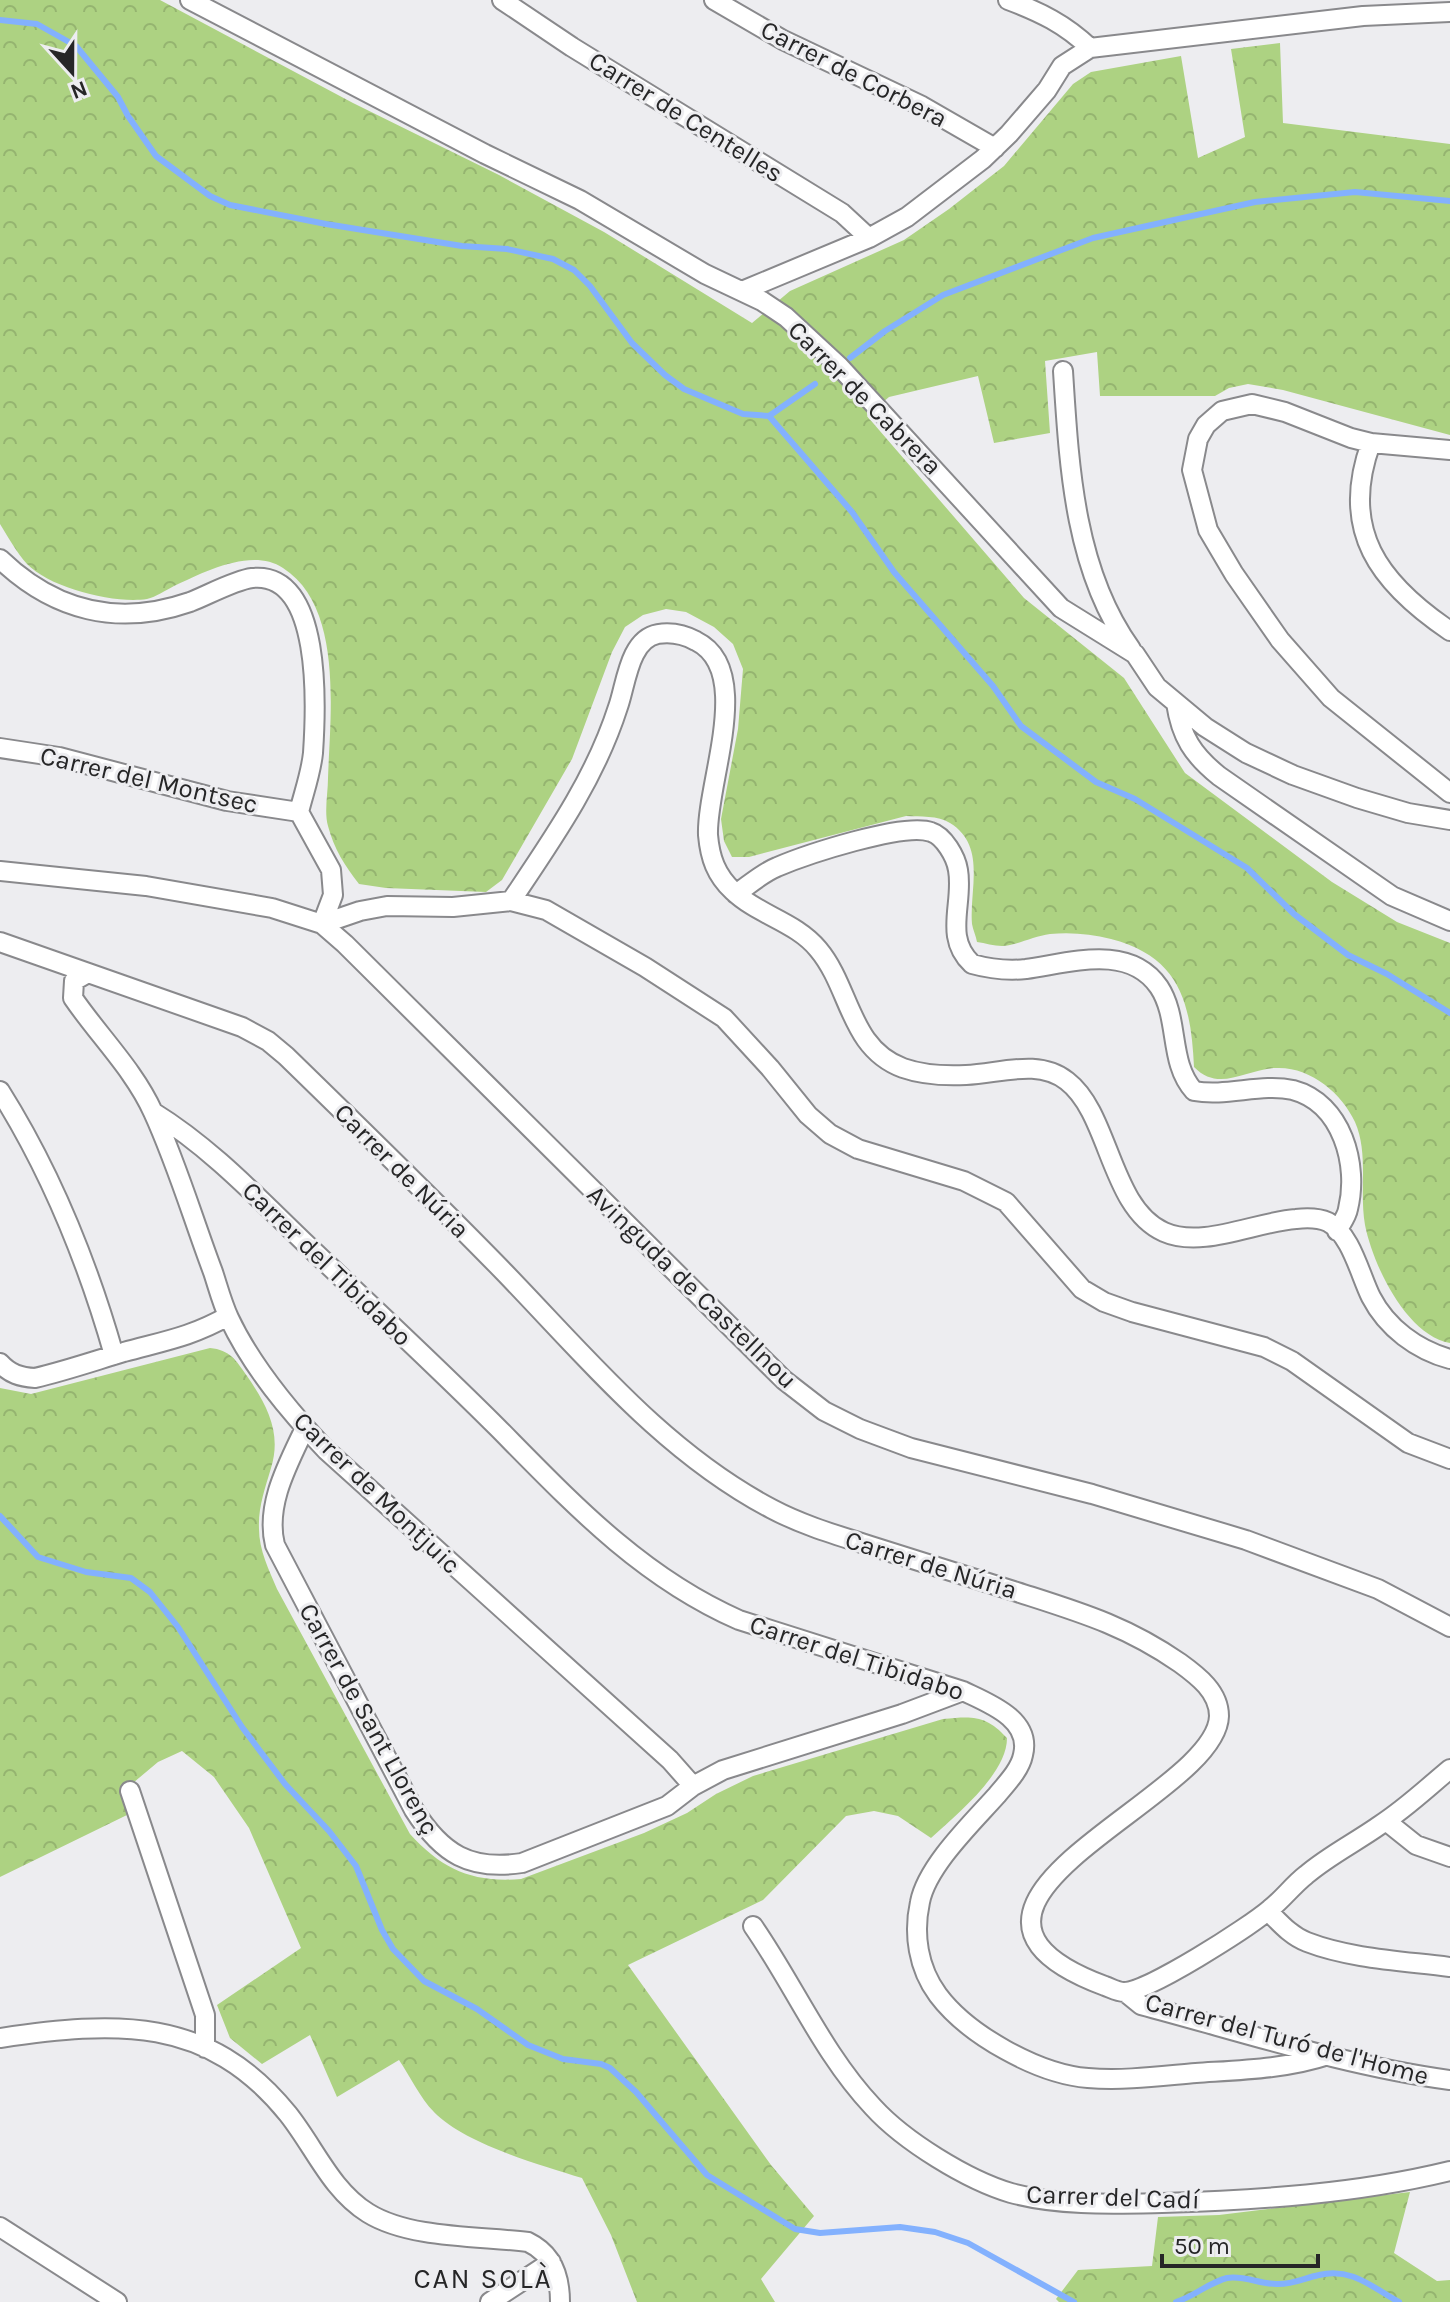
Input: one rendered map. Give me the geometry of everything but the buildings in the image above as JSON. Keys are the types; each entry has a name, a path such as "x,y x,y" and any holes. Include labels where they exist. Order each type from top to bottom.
{"street":[{"name":"Carrer de Cabrera","path":"190,0 485,154 580,200 705,274 786,317 839,366 1061,608 1135,654 1157,687 1205,727 1293,775 1408,813 1450,820"},
{"name":"Carrer de Centelles","path":"502,0 585,55 842,213 869,238"},
{"name":"Carrer de Corbera","path":"714,0 783,40 922,106 995,148"},
{"path":"1008,0 1045,14 1071,30 1090,48"},
{"path":"742,291 869,238 927,203 995,148 1047,90 1062,66 1090,48 1363,16 1450,12"},
{"path":"1063,371 1068,453 1094,581 1106,610 1135,654"},
{"path":"1450,450 1371,443 1285,412 1252,404 1222,411 1206,425 1195,450 1192,470 1201,510 1213,540 1280,640 1331,698 1450,793"},
{"path":"1371,443 1361,470 1358,507 1374,559 1402,593 1450,631"},
{"path":"0,559 24,581 48,595 91,612 138,612 161,608 188,602 252,578 275,582 288,591 302,610 312,659 313,753 299,812 331,870 333,895 322,924"},
{"path":"511,901 538,863 591,774 618,709 630,664 647,638 657,634 682,635 693,640 709,648 721,664 725,681 725,704 708,831 711,856 718,875 736,894 808,938 822,952 863,1039 880,1057 919,1073 966,1075 1035,1069 1050,1071 1069,1082 1081,1098 1130,1199 1145,1219 1160,1231 1191,1239 1277,1220 1307,1218 1328,1222 1351,1249 1372,1298 1390,1322 1411,1343 1450,1359"},
{"path":"1176,703 1179,721 1197,758 1219,776 1392,896 1450,921"},
{"name":"Carrer del Montsec","path":"0,748 59,757 227,801 299,812"},
{"path":"736,894 774,868 885,835 930,831 942,839 958,870 955,926 959,945 972,964 1005,970 1080,960 1121,961 1153,979 1161,991 1169,1008 1180,1068 1185,1081 1194,1091 1220,1094 1290,1090 1306,1095 1330,1115 1347,1148 1351,1170 1348,1211 1337,1231"},
{"name":"Avinguda de Castellnou","path":"0,871 146,886 296,913 322,924 784,1380 824,1411 860,1429 911,1448 1092,1494 1246,1540 1378,1589 1450,1627"},
{"path":"322,924 387,906 453,907 511,901 546,910 724,1018 763,1059 808,1115 830,1134 858,1149 964,1181 1006,1202 1063,1270 1093,1296 1132,1312 1264,1347 1304,1369 1408,1443 1450,1459"},
{"name":"Carrer de Núria","path":"0,942 242,1027 268,1041 494,1262 626,1401 662,1433 735,1487 766,1506 821,1530 1115,1624 1175,1659 1206,1684 1215,1698 1219,1714 1211,1740 1184,1769 1059,1872 1046,1885 1033,1908 1033,1930 1045,1952 1101,1985 1125,1992"},
{"name":"Carrer de Montjuic","path":"88,973 74,981 73,998 143,1093 153,1112 228,1316 252,1357 305,1428 545,1650 670,1760 693,1786"},
{"path":"0,1091 40,1160 102,1313 114,1355"},
{"name":"Carrer del Tibidabo","path":"153,1112 210,1153 429,1361 590,1521 648,1569 716,1610 739,1620 963,1691 991,1704 1014,1721 1022,1732 1024,1746 1017,1769 942,1861 920,1899 917,1923 920,1956 937,1994 988,2039 1015,2055 1063,2074 1087,2078 1133,2079 1231,2070 1290,2064 1328,2055"},
{"path":"0,1363 9,1372 35,1378 173,1341 200,1332 228,1316"},
{"name":"Carrer de Sant Llorenç","path":"305,1428 276,1501 272,1532 275,1545 414,1810 428,1832 459,1857 478,1864 502,1866 522,1863 667,1806 693,1786 723,1770 902,1714 963,1691"},
{"path":"1125,1992 1166,1976 1268,1911 1306,1874 1386,1821 1450,1769"},
{"path":"130,1791 205,2015 205,2048"},
{"path":"1386,1821 1416,1845 1450,1857"},
{"path":"1268,1911 1281,1925 1306,1942 1387,1959 1450,1967"},
{"name":"Carrer del Cadí","path":"753,1926 820,2036 874,2108 899,2131 929,2151 984,2182 1009,2192 1042,2200 1130,2203 1214,2201 1349,2189 1409,2181 1450,2171"},
{"name":"Carrer del Turó de l'Home","path":"1125,1992 1141,2005 1328,2055 1417,2076 1450,2080"},
{"path":"0,2038 78,2027 115,2026 167,2034 205,2048 235,2064 273,2098 289,2115 352,2202 371,2215 428,2233 528,2242 543,2249 560,2289 560,2302"},
{"path":"0,2227 117,2302"},
{"path":"490,2302 551,2262"}],"green space":[{"path":"0,0 160,0 604,232 752,323 790,291 904,240 949,209 1004,166 1073,84 1091,72 1181,56 1198,158 1245,137 1231,49 1280,43 1283,123 1450,144 1450,435 1283,390 1248,384 1229,388 1215,396 1100,396 1097,352 1045,361 1050,433 994,443 978,376 889,397 867,416 1024,598 1124,678 1185,773 1332,882 1397,922 1450,943 1450,1343 1419,1327 1406,1313 1375,1259 1365,1225 1362,1147 1355,1122 1342,1102 1324,1084 1291,1069 1268,1069 1224,1079 1204,1075 1194,1067 1185,1003 1167,971 1153,958 1111,939 1081,934 1050,934 1002,946 977,942 972,924 974,869 969,844 950,823 940,819 906,816 749,857 732,857 724,841 721,819 738,729 743,669 733,644 714,627 686,612 666,609 643,615 625,627 612,652 572,759 502,880 486,892 359,884 337,850 327,821 329,664 325,635 316,608 303,586 283,568 257,560 213,569 147,599 101,596 66,587 37,573 23,560 0,524"},
{"path":"210,1348 223,1351 236,1361 261,1398 271,1420 274,1455 261,1506 259,1537 277,1589 410,1834 446,1865 487,1879 521,1879 644,1833 753,1776 943,1719 963,1717 985,1721 1007,1738 1005,1752 990,1779 931,1838 898,1816 874,1811 846,1816 763,1900 628,1965 771,2165 814,2216 761,2279 775,2302 637,2302 611,2235 582,2178 504,2152 464,2134 434,2112 399,2060 337,2097 310,2035 262,2064 230,2038 217,2005 301,1948 249,1828 214,1777 182,1751 158,1762 121,1793 127,1815 0,1877 0,1388 31,1394"},
{"path":"1410,2192 1394,2253 1437,2281 1450,2280 1450,2302 1059,2302 1056,2299 1078,2270 1152,2266 1158,2217 1219,2215"}],"waterway":[{"path":"0,20 37,24 76,46 118,97 156,156 210,196 230,205 326,224 462,246 507,249 553,259 574,270 590,286 632,343 665,375 684,389 743,414 769,416 815,384"},
{"path":"850,358 885,331 943,295 1093,238 1255,202 1355,192 1450,201"},
{"path":"769,416 852,512 894,572 993,686 1021,726 1096,782 1135,799 1247,868 1294,914 1348,955 1387,974 1450,1013"},
{"path":"0,1516 38,1557 86,1572 131,1578 150,1592 178,1627 242,1727 285,1784 329,1831 356,1866 393,1949 424,1981 477,2009 528,2045 563,2059 610,2068 636,2092 707,2175 795,2229 820,2233 900,2227 935,2232 968,2243 1074,2302"},
{"path":"1176,2302 1227,2278 1282,2284 1331,2273 1362,2280 1399,2302"}],"district":[{"name":"CAN SOLÀ","path":"483,2278"}]}
